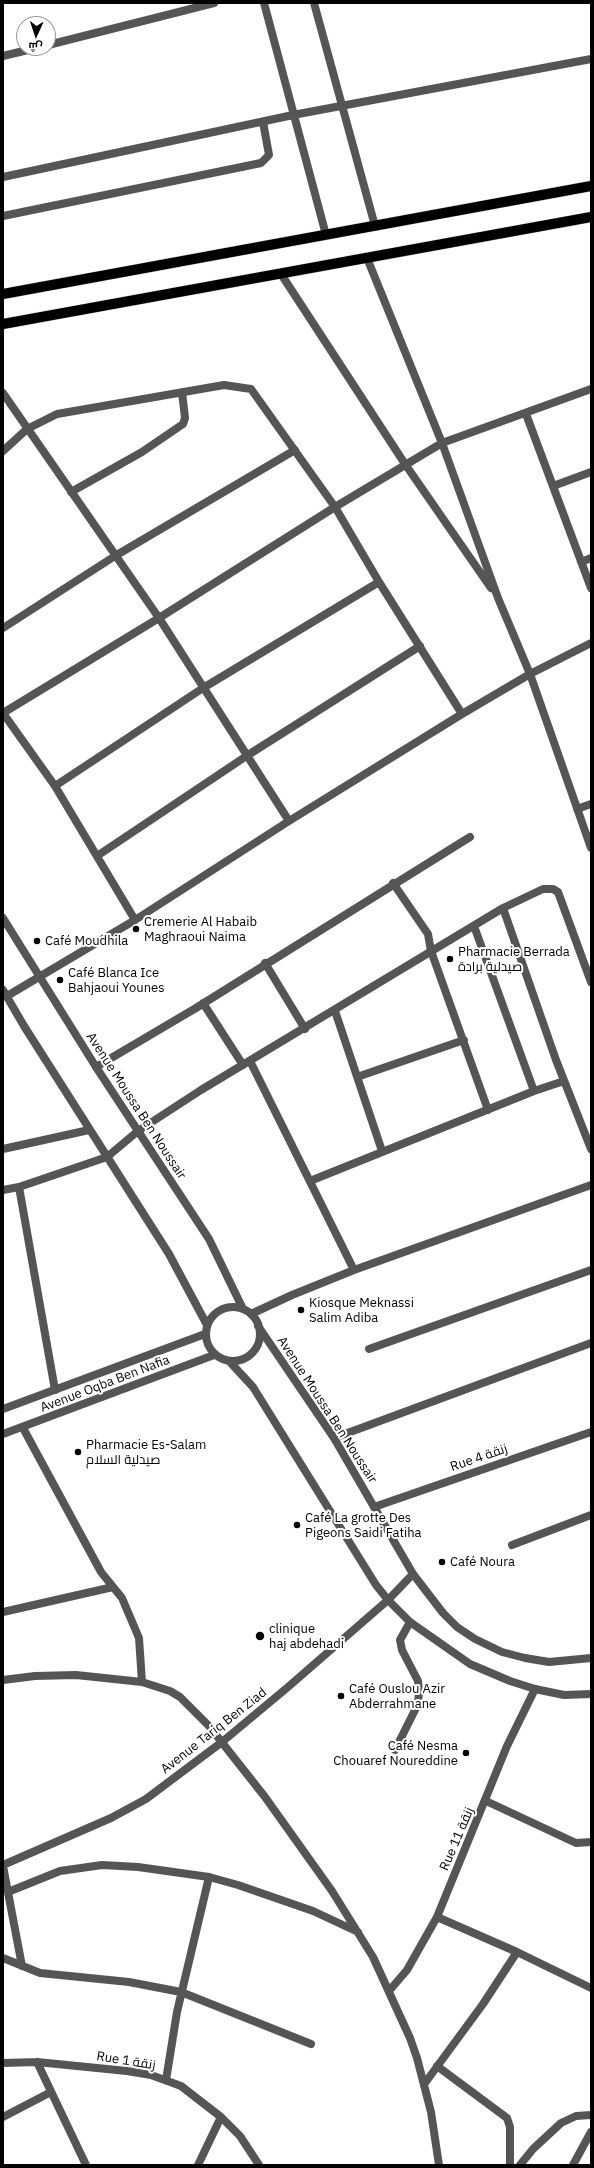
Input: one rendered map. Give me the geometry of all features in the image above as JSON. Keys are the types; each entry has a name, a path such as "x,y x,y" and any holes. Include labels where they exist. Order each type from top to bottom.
{"main road":[{"path":"3,294 591,186"},
{"path":"3,324 591,217"}],"street":[{"path":"56,43 214,3"},
{"path":"264,3 326,235"},
{"path":"314,3 375,226"},
{"path":"3,56 16,53"},
{"path":"3,177 293,115 591,59"},
{"path":"3,216 261,163 269,155 262,122"},
{"path":"368,258 442,443 498,598 530,674 591,848"},
{"path":"281,274 405,464 498,598"},
{"path":"3,451 27,429 56,414 224,385 251,389 335,507 379,582 462,714"},
{"path":"135,920 55,786 3,713 159,618 335,507 442,443 526,414 591,389"},
{"path":"71,492 142,452 183,424 185,418 182,392"},
{"path":"3,393 159,618 289,821"},
{"path":"526,414 591,588"},
{"path":"3,628 115,556 295,450"},
{"path":"553,486 591,472"},
{"path":"581,562 591,558"},
{"path":"55,786 203,688 379,582"},
{"path":"207,1325 169,1254 89,1130 5,993 38,976 135,920 289,821 462,714 530,674 591,643"},
{"path":"97,856 248,755 420,646"},
{"path":"577,809 591,804"},
{"path":"96,1067 203,1003 265,963 470,837"},
{"path":"394,883 428,934 431,951 488,1110"},
{"path":"3,1190 19,1187 107,1157 138,1131 246,1063 503,908 543,889 553,889 558,892 591,982"},
{"path":"503,908 564,1081 591,1150"},
{"name":"Avenue Moussa Ben Noussair","path":"3,918 96,1067 209,1239 243,1309"},
{"path":"474,926 534,1091"},
{"path":"265,963 305,1028"},
{"path":"203,1003 246,1063 310,1181 354,1270"},
{"path":"335,1010 382,1151"},
{"path":"357,1077 464,1040"},
{"path":"310,1181 534,1091 564,1081"},
{"path":"3,1149 89,1130"},
{"path":"251,1314 292,1294 354,1270 591,1185"},
{"path":"19,1187 54,1390"},
{"path":"370,1349 591,1270"},
{"path":"229,1361 242,1359 253,1352 258,1344 258,1326 251,1314 243,1309 235,1307 218,1312 207,1325 206,1342 214,1355 229,1361 253,1388 388,1600 410,1622 470,1664 535,1689 564,1695 591,1694"},
{"name":"Avenue Moussa Ben Noussair","path":"258,1326 334,1438 413,1574 443,1613 457,1627 475,1639 502,1652 525,1658 549,1662 591,1658"},
{"name":"Avenue Oqba Ben Nafia","path":"3,1409 206,1334"},
{"path":"334,1438 591,1343"},
{"name":"Avenue Oqba Ben Nafia","path":"3,1434 23,1428 214,1355"},
{"path":"23,1428 101,1572 122,1598 139,1638 142,1682"},
{"name":"Rue 4 زنقة","path":"374,1507 591,1432"},
{"path":"512,1545 591,1515"},
{"name":"Avenue Tariq Ben Ziad","path":"3,1866 111,1818 146,1798 222,1742 288,1687 388,1600 413,1574"},
{"path":"3,1612 113,1587"},
{"path":"395,1750 418,1704 420,1691 418,1681 402,1650 400,1640 410,1622"},
{"path":"3,1680 35,1676 76,1675 142,1682 170,1691 180,1697 194,1710 222,1742 269,1802 359,1933 389,1991 410,2038 425,2083 436,2138 439,2165"},
{"name":"Rue 11 زنقة","path":"389,1991 407,1970 437,1917 486,1801 507,1746 535,1689"},
{"path":"486,1801 576,1843 591,1842"},
{"path":"8,1892 60,1871 102,1865 138,1867 209,1877 306,1909 359,1933"},
{"path":"3,1866 22,1966"},
{"path":"166,2080 182,1992 209,1877"},
{"path":"437,1917 517,1952 591,1988"},
{"path":"425,2083 483,2004 517,1952"},
{"path":"3,1958 40,1973 129,1982 182,1992 311,2044"},
{"path":"37,2062 86,2165"},
{"name":"Rue 1 زنقة","path":"3,2063 37,2062 135,2072 166,2080 181,2086 221,2117 240,2136 259,2165"},
{"path":"437,2066 507,2118 510,2127 510,2165"},
{"path":"3,2117 51,2092"},
{"path":"520,2165 532,2149 561,2124 576,2116 591,2115"},
{"path":"198,2165 221,2117"},
{"path":"573,2165 591,2132"}],"place":[{"name":"Cremerie Al Habaib Maghraoui Naima","path":"136,929"},
{"name":"Café Moudhila","path":"37,941"},
{"name":"Pharmacie Berrada صيدلية برادة","path":"450,959"},
{"name":"Café Blanca Ice Bahjaoui Younes","path":"60,980"},
{"name":"Kiosque Meknassi Salim Adiba","path":"301,1310"},
{"name":"Pharmacie Es-Salam صيدلية السلام","path":"78,1452"},
{"name":"Café La grotte Des Pigeons Saidi Fatiha","path":"297,1525"},
{"name":"Café Noura","path":"442,1562"},
{"name":"clinique haj abdehadi","path":"260,1636"},
{"name":"Café Ouslou Azir Abderrahmane","path":"341,1696"},
{"name":"Café Nesma Chouaref Noureddine","path":"466,1753"}]}
